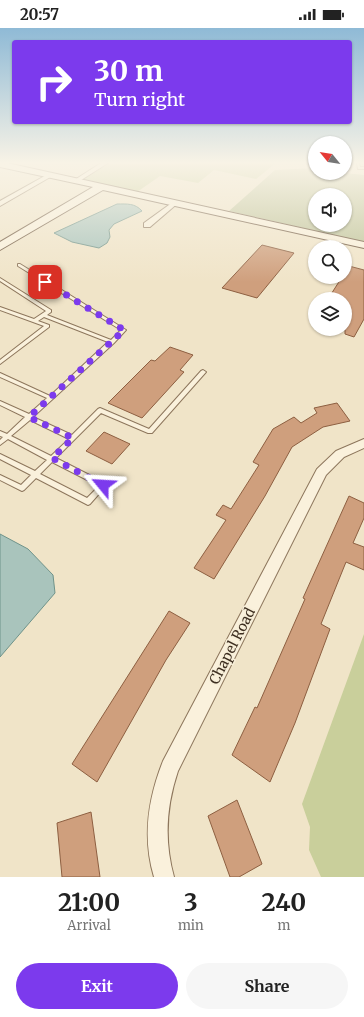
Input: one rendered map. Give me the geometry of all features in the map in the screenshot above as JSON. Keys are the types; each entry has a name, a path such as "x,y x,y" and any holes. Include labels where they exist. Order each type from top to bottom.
{"main road":[{"path":"0,246 74,203"},
{"path":"175,203 364,245"}],"street":[{"path":"147,225 175,203"},
{"name":"Chapel Road","path":"164,877 157,844 157,816 161,790 170,768 321,472 336,455 346,449 364,443"}],"lane":[{"path":"0,443 124,330 19,265"},
{"path":"0,279 49,311 35,321"},
{"path":"0,308 47,326 0,362"},
{"path":"43,316 112,342"},
{"path":"0,477 22,488 100,410 150,432 203,372"},
{"path":"0,375 51,398"},
{"path":"0,404 73,438"},
{"path":"0,433 103,485 88,502 0,456"}],"green space":[{"path":"238,203 308,203 308,229 229,211"},
{"path":"352,203 364,203 364,242 320,232 352,232"},
{"path":"364,634 364,877 321,877 309,850 310,827 302,804"}],"water":[{"path":"117,204 134,205 142,211 114,224 109,230 110,237 107,243 99,248 72,242 54,233"},
{"path":"0,534 28,549 53,575 55,593 0,657"}],"building":[{"path":"262,245 294,253 257,298 222,288"},
{"path":"352,267 364,270 364,319 354,337 351,336 352,292 332,292 338,284 352,284"},
{"path":"170,347 193,355 180,370 184,372 142,418 108,403 151,360 155,361"},
{"path":"337,403 350,421 323,427 292,447 265,496 214,579 194,568 226,520 216,515 223,505 231,509 259,465 253,462 273,429 294,417 301,423 317,413 314,408"},
{"path":"104,432 130,444 112,464 86,451"},
{"path":"349,496 364,503 364,518 353,543 364,547 364,570 346,562 321,624 330,629 295,723 270,782 232,755 255,707 257,708 305,599 303,598"},
{"path":"169,611 190,623 166,660 97,782 72,764"},
{"path":"237,800 262,864 239,877 230,877 208,816"},
{"path":"91,812 100,877 62,877 57,823"}],"route":[{"path":"45,282 124,330 29,417 73,438 52,458 103,485"}]}
